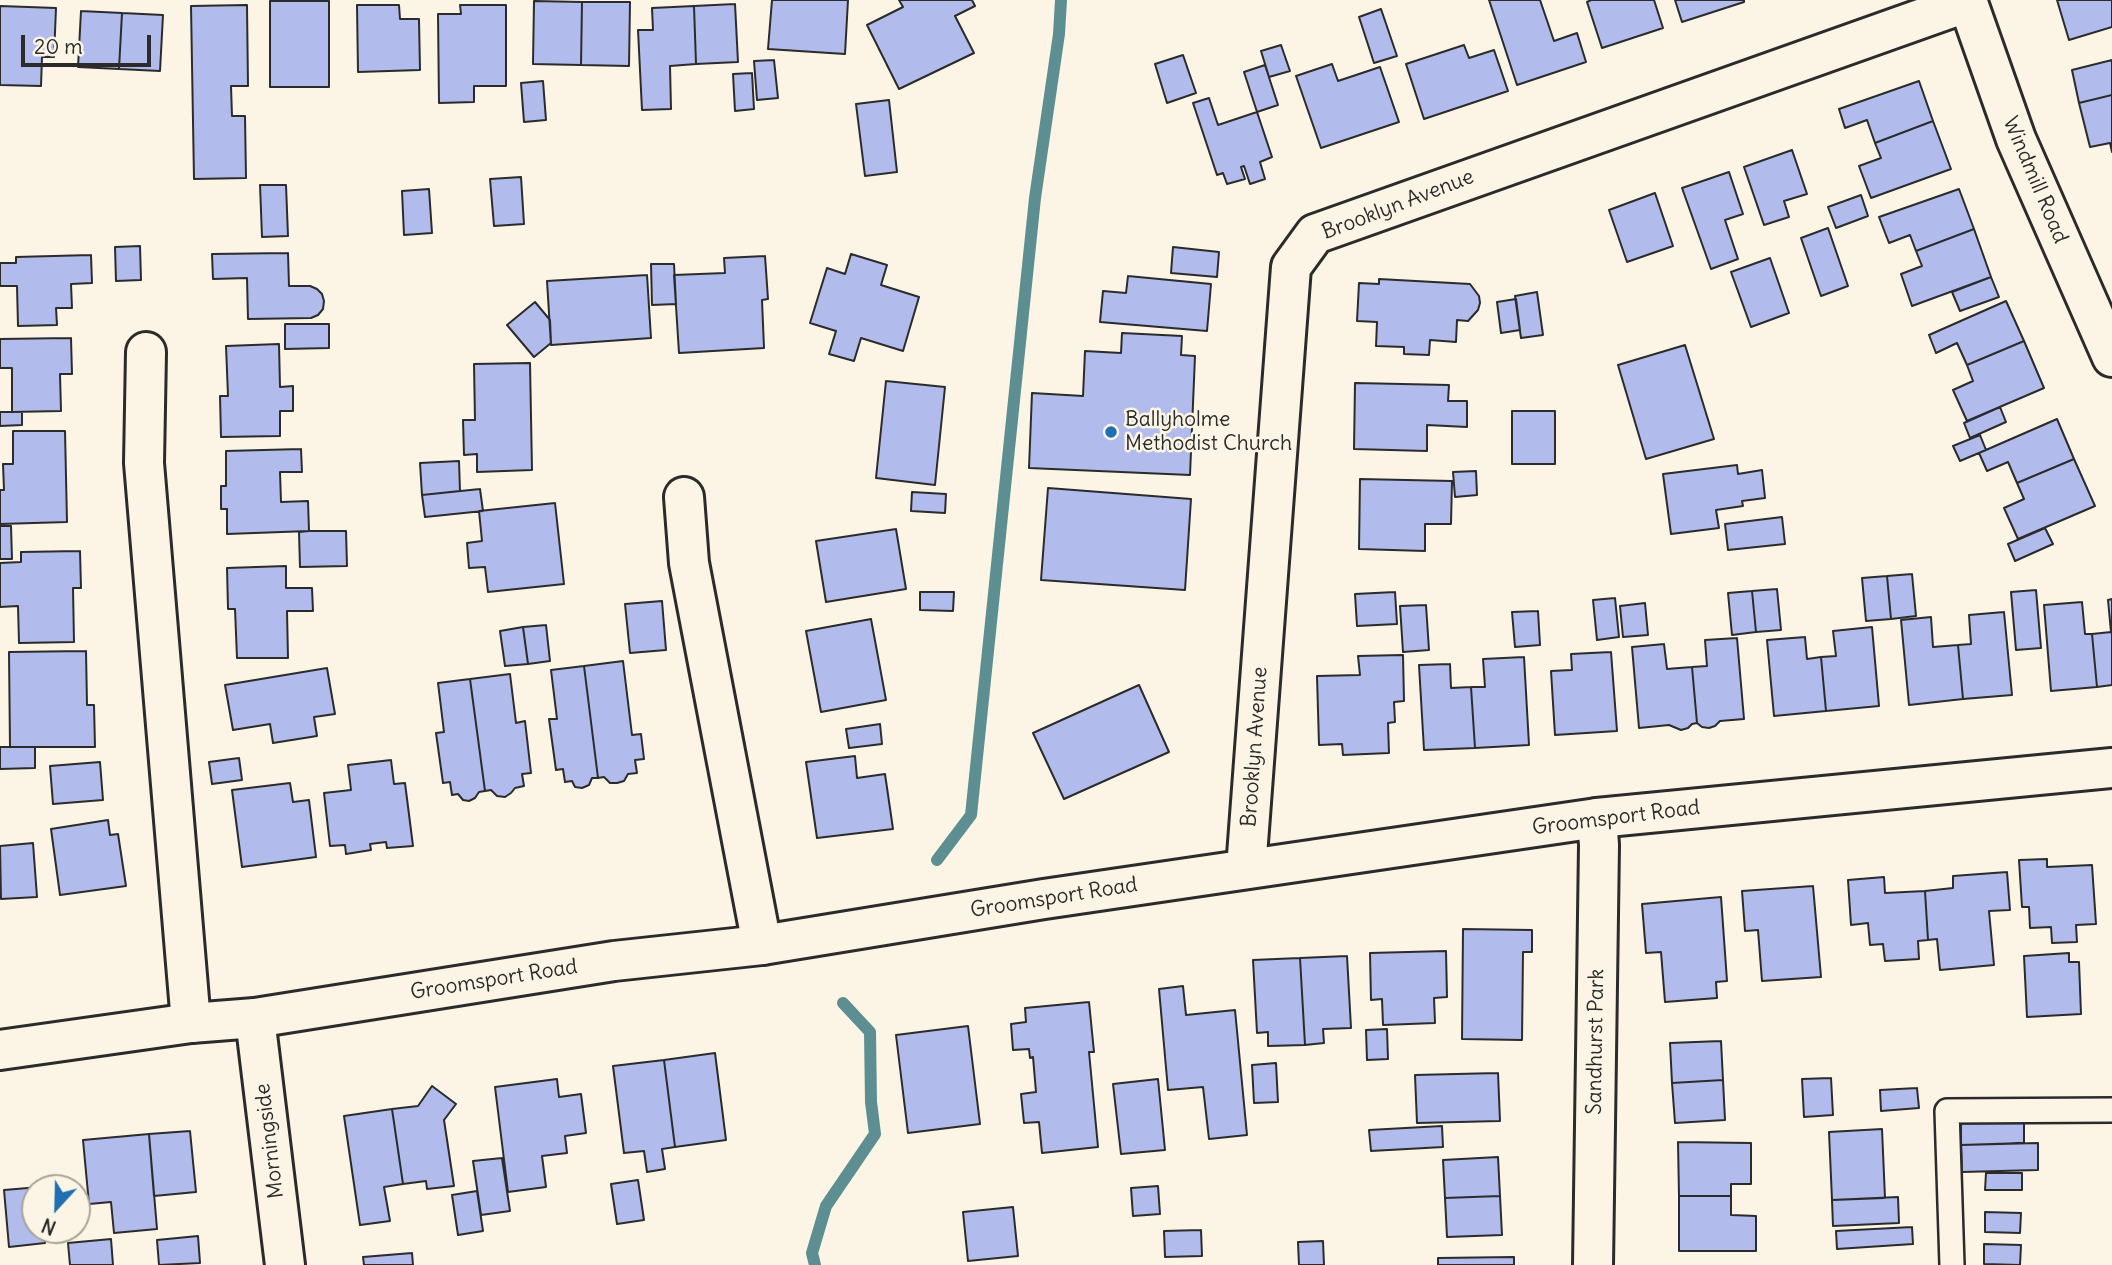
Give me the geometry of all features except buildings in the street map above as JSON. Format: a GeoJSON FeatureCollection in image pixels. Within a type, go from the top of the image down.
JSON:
{"type":"FeatureCollection","features":[{"type":"Feature","properties":{"kind":"street","name":"Windmill Road"},"geometry":{"type":"LineString","coordinates":[[1968,1],[2016,139],[2112,356]]}},
{"type":"Feature","properties":{"kind":"street","name":"Brooklyn Avenue"},"geometry":{"type":"LineString","coordinates":[[1246,869],[1291,267],[1315,233],[1968,1]]}},
{"type":"Feature","properties":{"kind":"street"},"geometry":{"type":"LineString","coordinates":[[146,352],[144,463],[191,1023]]}},
{"type":"Feature","properties":{"kind":"street"},"geometry":{"type":"LineString","coordinates":[[684,496],[689,563],[762,945]]}},
{"type":"Feature","properties":{"kind":"street","name":"Groomsport Road"},"geometry":{"type":"LineString","coordinates":[[0,1050],[191,1023],[255,1017],[614,961],[762,945],[1044,899],[1597,818],[2112,768]]}},
{"type":"Feature","properties":{"kind":"street","name":"Sandhurst Park"},"geometry":{"type":"LineString","coordinates":[[1593,1265],[1599,845],[1597,818]]}},
{"type":"Feature","properties":{"kind":"street","name":"Morningside"},"geometry":{"type":"LineString","coordinates":[[255,1017],[285,1265]]}},
{"type":"Feature","properties":{"kind":"lane"},"geometry":{"type":"LineString","coordinates":[[1952,1265],[1947,1111],[2112,1110]]}},
{"type":"Feature","properties":{"kind":"waterway"},"geometry":{"type":"LineString","coordinates":[[937,860],[971,815],[1035,198],[1059,34],[1061,0]]}},
{"type":"Feature","properties":{"kind":"waterway"},"geometry":{"type":"LineString","coordinates":[[815,1265],[812,1253],[826,1206],[875,1134],[871,1102],[870,1032],[843,1003]]}},
{"type":"Feature","properties":{"kind":"place","name":"Ballyholme Methodist Church"},"geometry":{"type":"Point","coordinates":[1111,432]}}]}
